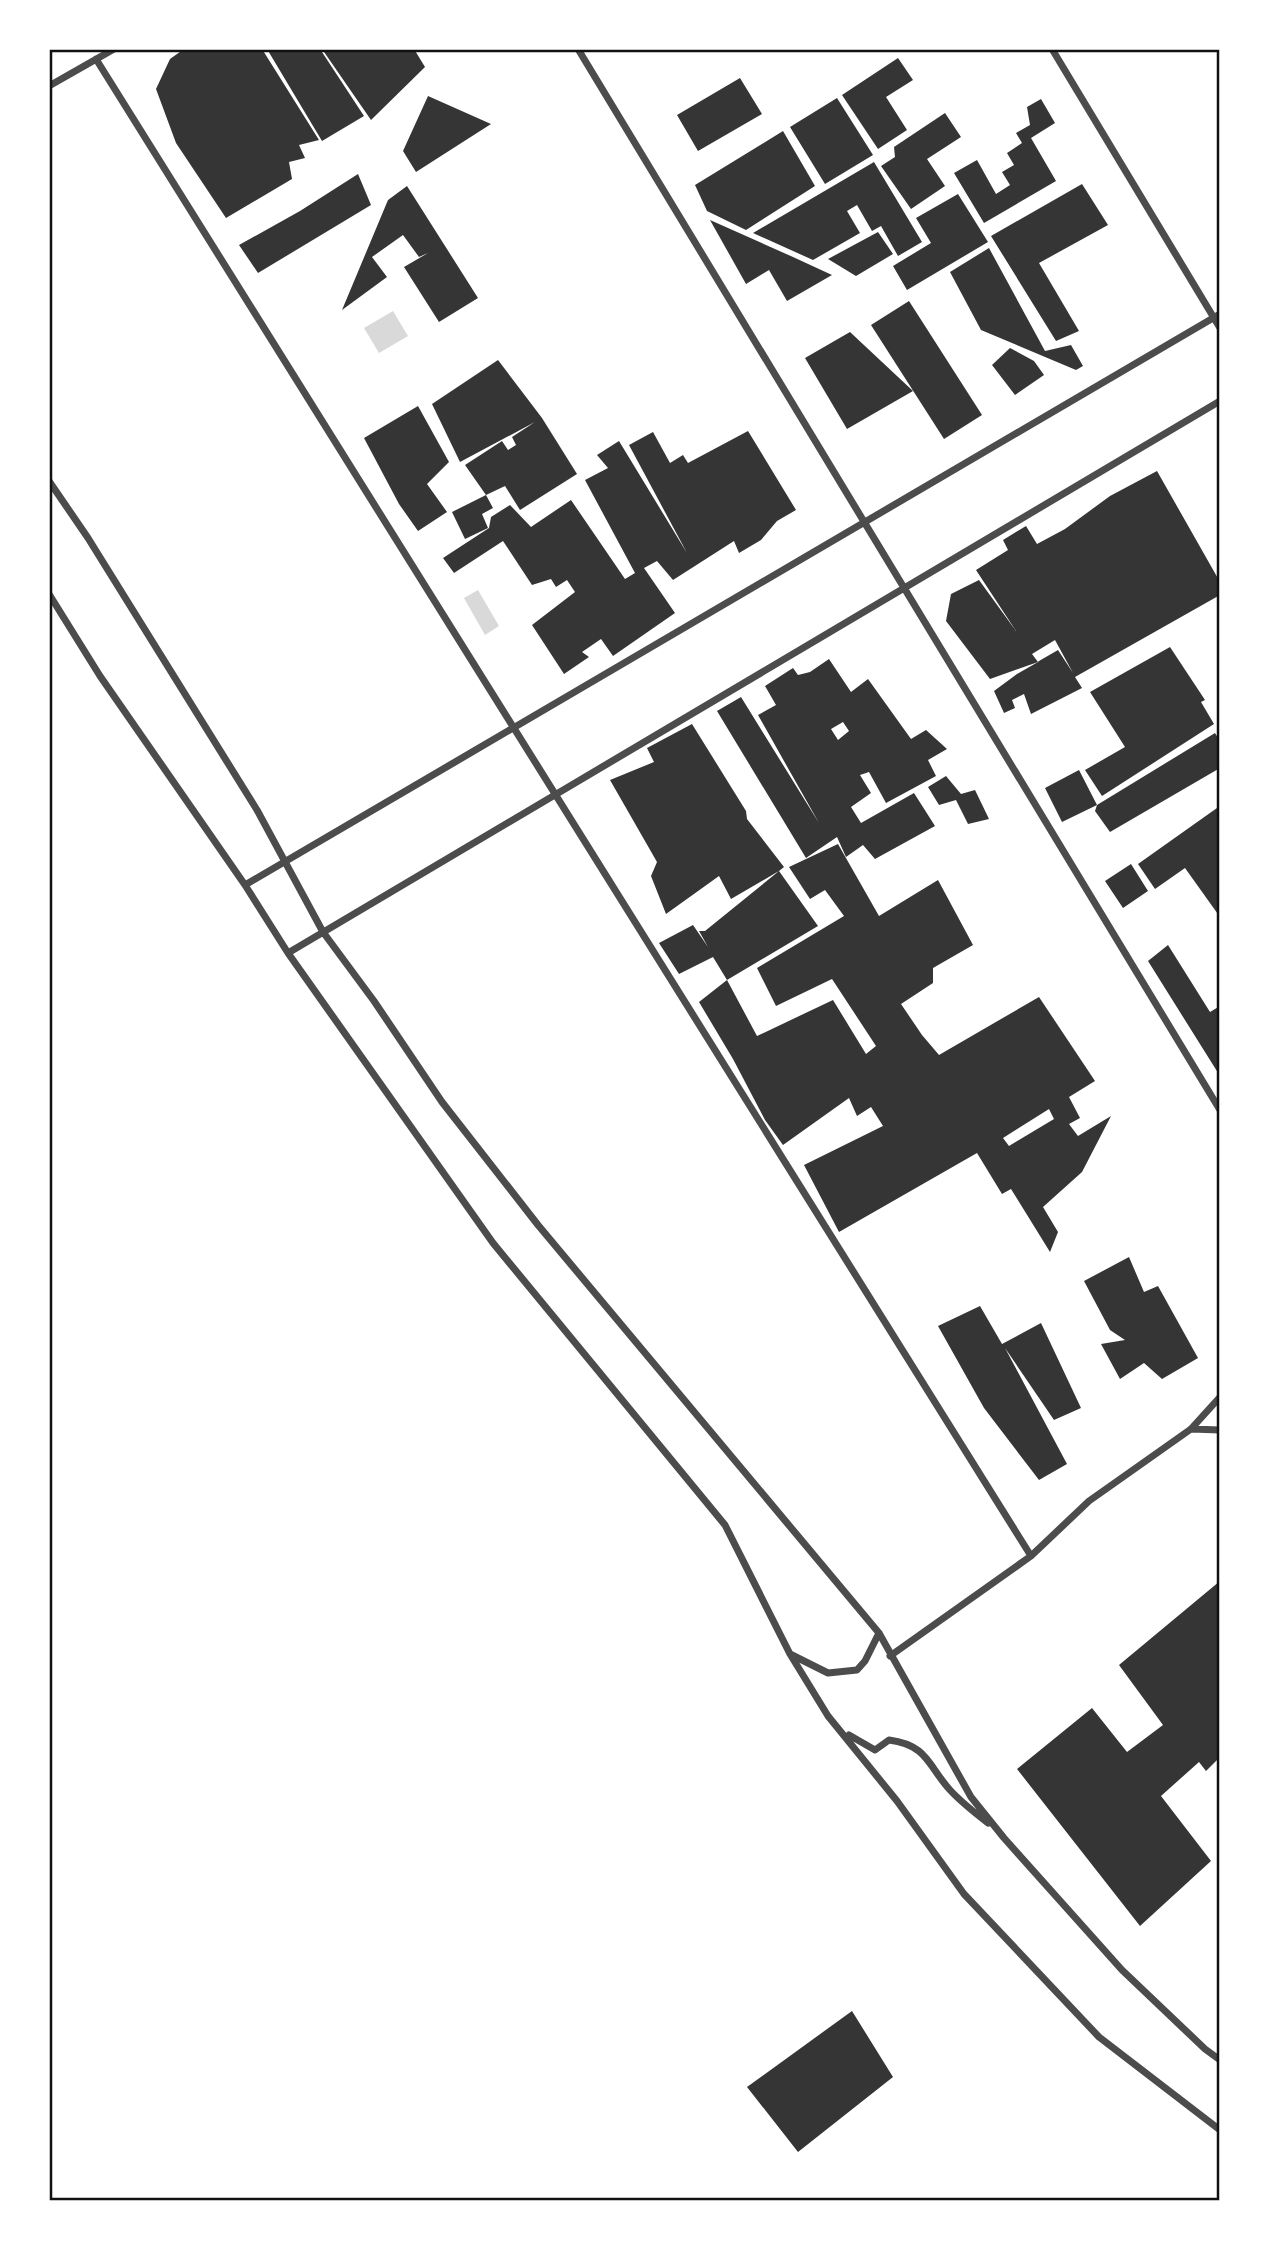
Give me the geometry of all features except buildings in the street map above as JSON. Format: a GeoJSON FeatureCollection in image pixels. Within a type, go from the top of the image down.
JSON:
{"type":"FeatureCollection","features":[{"type":"Feature","properties":{"kind":"street"},"geometry":{"type":"LineString","coordinates":[[49,86],[114,49]]}},
{"type":"Feature","properties":{"kind":"street"},"geometry":{"type":"LineString","coordinates":[[578,49],[1220,1110]]}},
{"type":"Feature","properties":{"kind":"street"},"geometry":{"type":"LineString","coordinates":[[1052,49],[1217,316],[1220,328]]}},
{"type":"Feature","properties":{"kind":"street"},"geometry":{"type":"LineString","coordinates":[[96,59],[1031,1556]]}},
{"type":"Feature","properties":{"kind":"street"},"geometry":{"type":"LineString","coordinates":[[245,885],[1217,316]]}},
{"type":"Feature","properties":{"kind":"street"},"geometry":{"type":"LineString","coordinates":[[288,953],[1220,401]]}},
{"type":"Feature","properties":{"kind":"street"},"geometry":{"type":"LineString","coordinates":[[49,481],[88,538],[257,810],[323,932],[374,1001],[442,1102],[538,1225],[879,1633],[971,1797],[1004,1838],[1122,1970],[1220,2060]]}},
{"type":"Feature","properties":{"kind":"street"},"geometry":{"type":"LineString","coordinates":[[49,594],[100,676],[245,885],[288,953],[493,1243],[724,1525],[790,1654],[828,1716],[897,1801],[964,1894],[1099,2037],[1220,2130]]}},
{"type":"Feature","properties":{"kind":"street"},"geometry":{"type":"LineString","coordinates":[[890,1656],[1031,1556],[1089,1501],[1191,1429],[1220,1397]]}},
{"type":"Feature","properties":{"kind":"street"},"geometry":{"type":"LineString","coordinates":[[1191,1429],[1220,1430]]}},
{"type":"Feature","properties":{"kind":"street"},"geometry":{"type":"LineString","coordinates":[[790,1654],[828,1673],[857,1670],[865,1661],[879,1633]]}},
{"type":"Feature","properties":{"kind":"street"},"geometry":{"type":"LineString","coordinates":[[828,1716],[853,1739],[875,1750],[889,1740],[906,1742],[919,1751],[950,1790],[1004,1838]]}},
{"type":"Feature","properties":{"kind":"shaded area"},"geometry":{"type":"Polygon","coordinates":[[[393,311],[408,336],[379,353],[364,328],[393,311]]]}},
{"type":"Feature","properties":{"kind":"shaded area"},"geometry":{"type":"Polygon","coordinates":[[[478,590],[499,626],[485,635],[464,598],[478,590]]]}}]}
